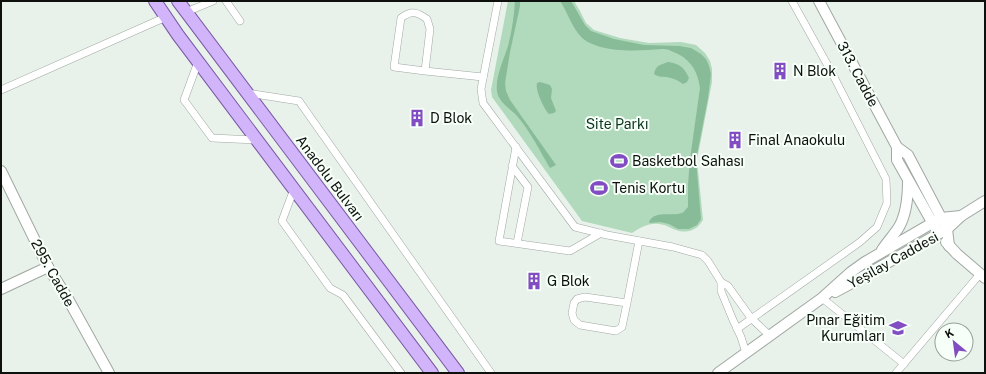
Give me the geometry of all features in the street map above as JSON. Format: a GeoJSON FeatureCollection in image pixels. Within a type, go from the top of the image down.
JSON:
{"type":"FeatureCollection","features":[{"type":"Feature","properties":{"kind":"main road"},"geometry":{"type":"LineString","coordinates":[[155,1],[198,62],[432,373]]}},
{"type":"Feature","properties":{"kind":"main road","name":"Anadolu Bulvarı"},"geometry":{"type":"LineString","coordinates":[[178,1],[458,373]]}},
{"type":"Feature","properties":{"kind":"main road","name":"313. Cadde"},"geometry":{"type":"LineString","coordinates":[[819,1],[898,147],[908,155],[940,226]]}},
{"type":"Feature","properties":{"kind":"main road","name":"313. Cadde"},"geometry":{"type":"LineString","coordinates":[[898,147],[897,160],[940,226]]}},
{"type":"Feature","properties":{"kind":"main road","name":"295. Cadde"},"geometry":{"type":"LineString","coordinates":[[1,172],[48,267],[68,299],[109,373]]}},
{"type":"Feature","properties":{"kind":"main road"},"geometry":{"type":"LineString","coordinates":[[879,254],[899,227],[905,212],[908,195],[908,179]]}},
{"type":"Feature","properties":{"kind":"main road","name":"Yeşilay Caddesi"},"geometry":{"type":"LineString","coordinates":[[718,373],[822,298],[851,272],[879,254],[961,216],[985,202]]}},
{"type":"Feature","properties":{"kind":"main road"},"geometry":{"type":"LineString","coordinates":[[940,226],[949,246],[982,276]]}},
{"type":"Feature","properties":{"kind":"main road","name":"Yeşilay Caddesi"},"geometry":{"type":"LineString","coordinates":[[822,298],[850,284],[940,226]]}},
{"type":"Feature","properties":{"kind":"main road"},"geometry":{"type":"LineString","coordinates":[[1,289],[48,267]]}},
{"type":"Feature","properties":{"kind":"street"},"geometry":{"type":"LineString","coordinates":[[186,12],[213,1]]}},
{"type":"Feature","properties":{"kind":"street"},"geometry":{"type":"LineString","coordinates":[[226,1],[240,22]]}},
{"type":"Feature","properties":{"kind":"street"},"geometry":{"type":"LineString","coordinates":[[498,1],[481,89],[484,102],[575,227],[673,247],[702,255],[720,282],[721,291],[741,337],[746,353]]}},
{"type":"Feature","properties":{"kind":"street"},"geometry":{"type":"LineString","coordinates":[[737,329],[866,237],[877,227],[887,204],[886,179],[832,73],[792,1]]}},
{"type":"Feature","properties":{"kind":"street"},"geometry":{"type":"LineString","coordinates":[[425,70],[430,29],[427,19],[419,14],[408,13],[401,18],[394,67],[483,77]]}},
{"type":"Feature","properties":{"kind":"street"},"geometry":{"type":"LineString","coordinates":[[1,90],[166,17]]}},
{"type":"Feature","properties":{"kind":"street"},"geometry":{"type":"LineString","coordinates":[[198,62],[184,100],[188,107],[212,138],[257,140]]}},
{"type":"Feature","properties":{"kind":"street"},"geometry":{"type":"LineString","coordinates":[[246,93],[299,101],[491,373]]}},
{"type":"Feature","properties":{"kind":"street"},"geometry":{"type":"LineString","coordinates":[[516,147],[499,241],[570,251],[601,233]]}},
{"type":"Feature","properties":{"kind":"street"},"geometry":{"type":"LineString","coordinates":[[512,166],[528,187],[517,243]]}},
{"type":"Feature","properties":{"kind":"street"},"geometry":{"type":"LineString","coordinates":[[294,189],[282,221],[330,288],[343,295],[400,373]]}},
{"type":"Feature","properties":{"kind":"street"},"geometry":{"type":"LineString","coordinates":[[626,303],[585,297],[577,299],[574,303],[572,313],[574,320],[580,325],[616,331],[622,327],[638,241]]}},
{"type":"Feature","properties":{"kind":"street"},"geometry":{"type":"LineString","coordinates":[[896,373],[982,276]]}},
{"type":"Feature","properties":{"kind":"street"},"geometry":{"type":"LineString","coordinates":[[720,282],[728,286],[751,318],[769,335]]}},
{"type":"Feature","properties":{"kind":"street"},"geometry":{"type":"LineString","coordinates":[[822,298],[904,364]]}},
{"type":"Feature","properties":{"kind":"green space","name":"Site Parkı"},"geometry":{"type":"Polygon","coordinates":[[[508,1],[574,1],[586,23],[594,30],[620,38],[649,43],[681,42],[696,45],[705,53],[710,61],[712,69],[712,82],[697,160],[703,220],[695,229],[684,232],[663,225],[651,224],[632,233],[582,221],[492,97],[491,90],[508,1]]]}},
{"type":"Feature","properties":{"kind":"shaded area"},"geometry":{"type":"Polygon","coordinates":[[[515,1],[520,1],[520,6],[510,52],[505,83],[506,91],[510,100],[556,165],[550,168],[528,131],[518,117],[501,100],[497,91],[497,80],[511,35],[515,1]]]}},
{"type":"Feature","properties":{"kind":"shaded area"},"geometry":{"type":"Polygon","coordinates":[[[560,1],[571,1],[585,25],[591,31],[614,39],[644,45],[679,46],[691,48],[706,59],[711,74],[696,160],[701,219],[697,225],[689,229],[678,229],[669,224],[649,222],[656,216],[680,214],[688,207],[690,159],[700,88],[698,77],[694,68],[683,57],[667,49],[618,50],[597,46],[584,40],[572,24],[560,1]]]}},
{"type":"Feature","properties":{"kind":"shaded area"},"geometry":{"type":"Polygon","coordinates":[[[668,62],[679,65],[685,71],[689,78],[687,82],[683,84],[669,77],[654,74],[657,67],[668,62]]]}},
{"type":"Feature","properties":{"kind":"shaded area"},"geometry":{"type":"Polygon","coordinates":[[[540,82],[550,85],[552,89],[551,98],[556,111],[554,113],[549,114],[540,99],[537,90],[537,83],[540,82]]]}},
{"type":"Feature","properties":{"kind":"place","name":"N Blok"},"geometry":{"type":"Point","coordinates":[780,71]}},
{"type":"Feature","properties":{"kind":"place","name":"D Blok"},"geometry":{"type":"Point","coordinates":[417,118]}},
{"type":"Feature","properties":{"kind":"place","name":"Final Anaokulu"},"geometry":{"type":"Point","coordinates":[735,140]}},
{"type":"Feature","properties":{"kind":"place","name":"Basketbol Sahası"},"geometry":{"type":"Point","coordinates":[619,161]}},
{"type":"Feature","properties":{"kind":"place","name":"Tenis Kortu"},"geometry":{"type":"Point","coordinates":[599,188]}},
{"type":"Feature","properties":{"kind":"place","name":"G Blok"},"geometry":{"type":"Point","coordinates":[534,281]}},
{"type":"Feature","properties":{"kind":"place","name":"Pınar Eğitim Kurumları"},"geometry":{"type":"Point","coordinates":[898,328]}}]}
